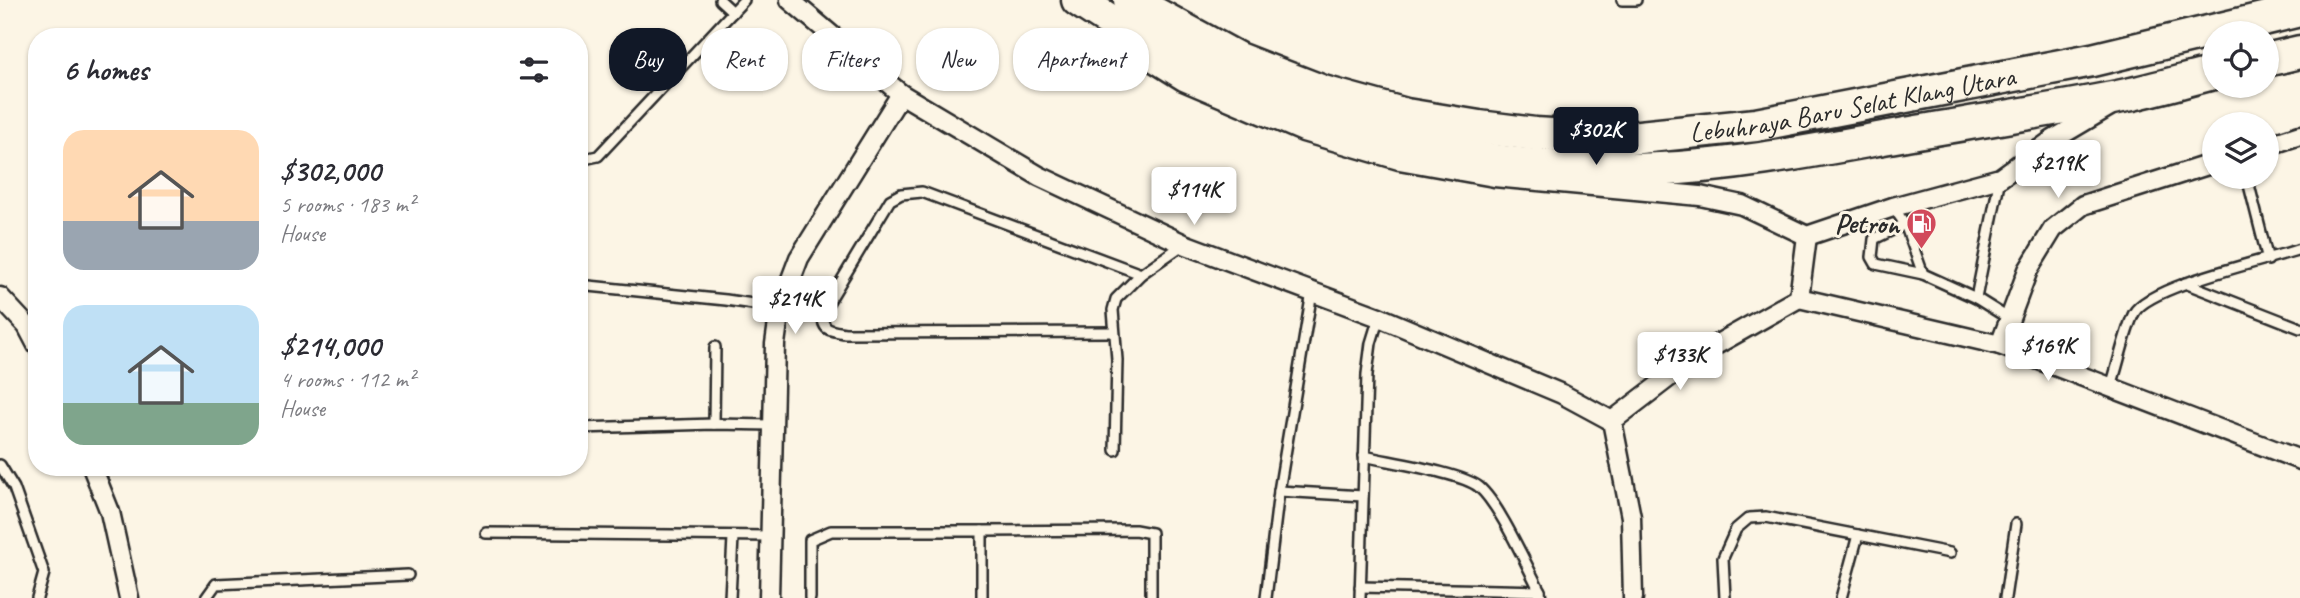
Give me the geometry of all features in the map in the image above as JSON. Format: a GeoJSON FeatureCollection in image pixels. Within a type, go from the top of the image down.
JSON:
{"type":"FeatureCollection","features":[{"type":"Feature","properties":{"kind":"highway","name":"Lebuhraya Baru Selat Klang Utara"},"geometry":{"type":"LineString","coordinates":[[1078,0],[1138,38],[1236,88],[1313,117],[1457,156],[1561,168],[1659,169],[1755,161],[2127,95],[2202,76]]}},
{"type":"Feature","properties":{"kind":"highway","name":"Lebuhraya Baru Selat Klang Utara"},"geometry":{"type":"LineString","coordinates":[[1130,0],[1238,59],[1323,92],[1406,114],[1467,125],[1535,134],[1620,139],[1681,135],[1769,123],[2092,60],[2300,10]]}},
{"type":"Feature","properties":{"kind":"highway"},"geometry":{"type":"LineString","coordinates":[[2279,57],[2300,52]]}},
{"type":"Feature","properties":{"kind":"street"},"geometry":{"type":"LineString","coordinates":[[790,0],[901,94],[1039,176],[1184,244],[1379,317],[1562,394],[1612,421]]}},
{"type":"Feature","properties":{"kind":"street"},"geometry":{"type":"LineString","coordinates":[[1064,0],[1111,36],[1183,81],[1303,132],[1399,160],[1494,177],[1710,198],[1742,205],[1807,236],[1893,207],[2000,178],[2051,141],[2127,95]]}},
{"type":"Feature","properties":{"kind":"street"},"geometry":{"type":"LineString","coordinates":[[769,598],[775,344],[780,308],[799,258],[901,94]]}},
{"type":"Feature","properties":{"kind":"street"},"geometry":{"type":"LineString","coordinates":[[2279,142],[2300,135]]}},
{"type":"Feature","properties":{"kind":"street"},"geometry":{"type":"LineString","coordinates":[[2000,345],[2028,270],[2053,229],[2083,205],[2202,167]]}},
{"type":"Feature","properties":{"kind":"street"},"geometry":{"type":"LineString","coordinates":[[1799,298],[1807,236]]}},
{"type":"Feature","properties":{"kind":"street"},"geometry":{"type":"LineString","coordinates":[[0,297],[28,328]]}},
{"type":"Feature","properties":{"kind":"street"},"geometry":{"type":"LineString","coordinates":[[1612,421],[1698,355],[1799,298],[2000,345],[2300,460]]}},
{"type":"Feature","properties":{"kind":"street"},"geometry":{"type":"LineString","coordinates":[[1612,421],[1631,517],[1633,598]]}},
{"type":"Feature","properties":{"kind":"street"},"geometry":{"type":"LineString","coordinates":[[96,476],[110,512],[129,598]]}},
{"type":"Feature","properties":{"kind":"lane"},"geometry":{"type":"LineString","coordinates":[[720,0],[733,12]]}},
{"type":"Feature","properties":{"kind":"lane"},"geometry":{"type":"LineString","coordinates":[[588,158],[598,156],[744,0]]}},
{"type":"Feature","properties":{"kind":"lane"},"geometry":{"type":"LineString","coordinates":[[1622,0],[1636,0]]}},
{"type":"Feature","properties":{"kind":"lane"},"geometry":{"type":"LineString","coordinates":[[1976,298],[2000,178]]}},
{"type":"Feature","properties":{"kind":"lane"},"geometry":{"type":"LineString","coordinates":[[2250,189],[2268,260]]}},
{"type":"Feature","properties":{"kind":"lane"},"geometry":{"type":"LineString","coordinates":[[1114,332],[845,333],[828,330],[822,324],[822,313],[890,200],[901,194],[922,192],[1141,274]]}},
{"type":"Feature","properties":{"kind":"lane"},"geometry":{"type":"LineString","coordinates":[[1893,207],[1905,224],[1923,274]]}},
{"type":"Feature","properties":{"kind":"lane"},"geometry":{"type":"LineString","coordinates":[[1905,224],[1874,239],[1872,257],[1876,264],[1923,274],[1976,298],[2008,318]]}},
{"type":"Feature","properties":{"kind":"lane"},"geometry":{"type":"LineString","coordinates":[[1115,450],[1118,360],[1113,310],[1116,299],[1141,274],[1184,244]]}},
{"type":"Feature","properties":{"kind":"lane"},"geometry":{"type":"LineString","coordinates":[[2111,386],[2135,312],[2147,300],[2185,283],[2300,249]]}},
{"type":"Feature","properties":{"kind":"lane"},"geometry":{"type":"LineString","coordinates":[[2185,283],[2300,328]]}},
{"type":"Feature","properties":{"kind":"lane"},"geometry":{"type":"LineString","coordinates":[[588,286],[780,308]]}},
{"type":"Feature","properties":{"kind":"lane"},"geometry":{"type":"LineString","coordinates":[[1266,598],[1279,491],[1312,291]]}},
{"type":"Feature","properties":{"kind":"lane"},"geometry":{"type":"LineString","coordinates":[[1360,598],[1367,374],[1371,343],[1379,317]]}},
{"type":"Feature","properties":{"kind":"lane"},"geometry":{"type":"LineString","coordinates":[[714,424],[715,347]]}},
{"type":"Feature","properties":{"kind":"lane"},"geometry":{"type":"LineString","coordinates":[[588,428],[773,425]]}},
{"type":"Feature","properties":{"kind":"lane"},"geometry":{"type":"LineString","coordinates":[[1360,587],[1540,594],[1493,504],[1479,486],[1462,478],[1364,456]]}},
{"type":"Feature","properties":{"kind":"lane"},"geometry":{"type":"LineString","coordinates":[[0,465],[14,488],[44,573],[37,598]]}},
{"type":"Feature","properties":{"kind":"lane"},"geometry":{"type":"LineString","coordinates":[[1279,491],[1363,496]]}},
{"type":"Feature","properties":{"kind":"lane"},"geometry":{"type":"LineString","coordinates":[[1725,598],[1723,558],[1736,529],[1749,518],[1766,517],[1950,553]]}},
{"type":"Feature","properties":{"kind":"lane"},"geometry":{"type":"LineString","coordinates":[[2005,598],[2016,524]]}},
{"type":"Feature","properties":{"kind":"lane"},"geometry":{"type":"LineString","coordinates":[[810,598],[810,540],[831,531],[1135,530],[1151,533],[1151,598]]}},
{"type":"Feature","properties":{"kind":"lane"},"geometry":{"type":"LineString","coordinates":[[982,531],[982,598]]}},
{"type":"Feature","properties":{"kind":"lane"},"geometry":{"type":"LineString","coordinates":[[486,533],[771,536]]}},
{"type":"Feature","properties":{"kind":"lane"},"geometry":{"type":"LineString","coordinates":[[1841,598],[1858,535]]}},
{"type":"Feature","properties":{"kind":"lane"},"geometry":{"type":"LineString","coordinates":[[730,598],[733,537]]}},
{"type":"Feature","properties":{"kind":"lane"},"geometry":{"type":"LineString","coordinates":[[206,598],[216,584],[408,575]]}},
{"type":"Feature","properties":{"kind":"place","name":"Petron"},"geometry":{"type":"Point","coordinates":[1922,250]}}]}
